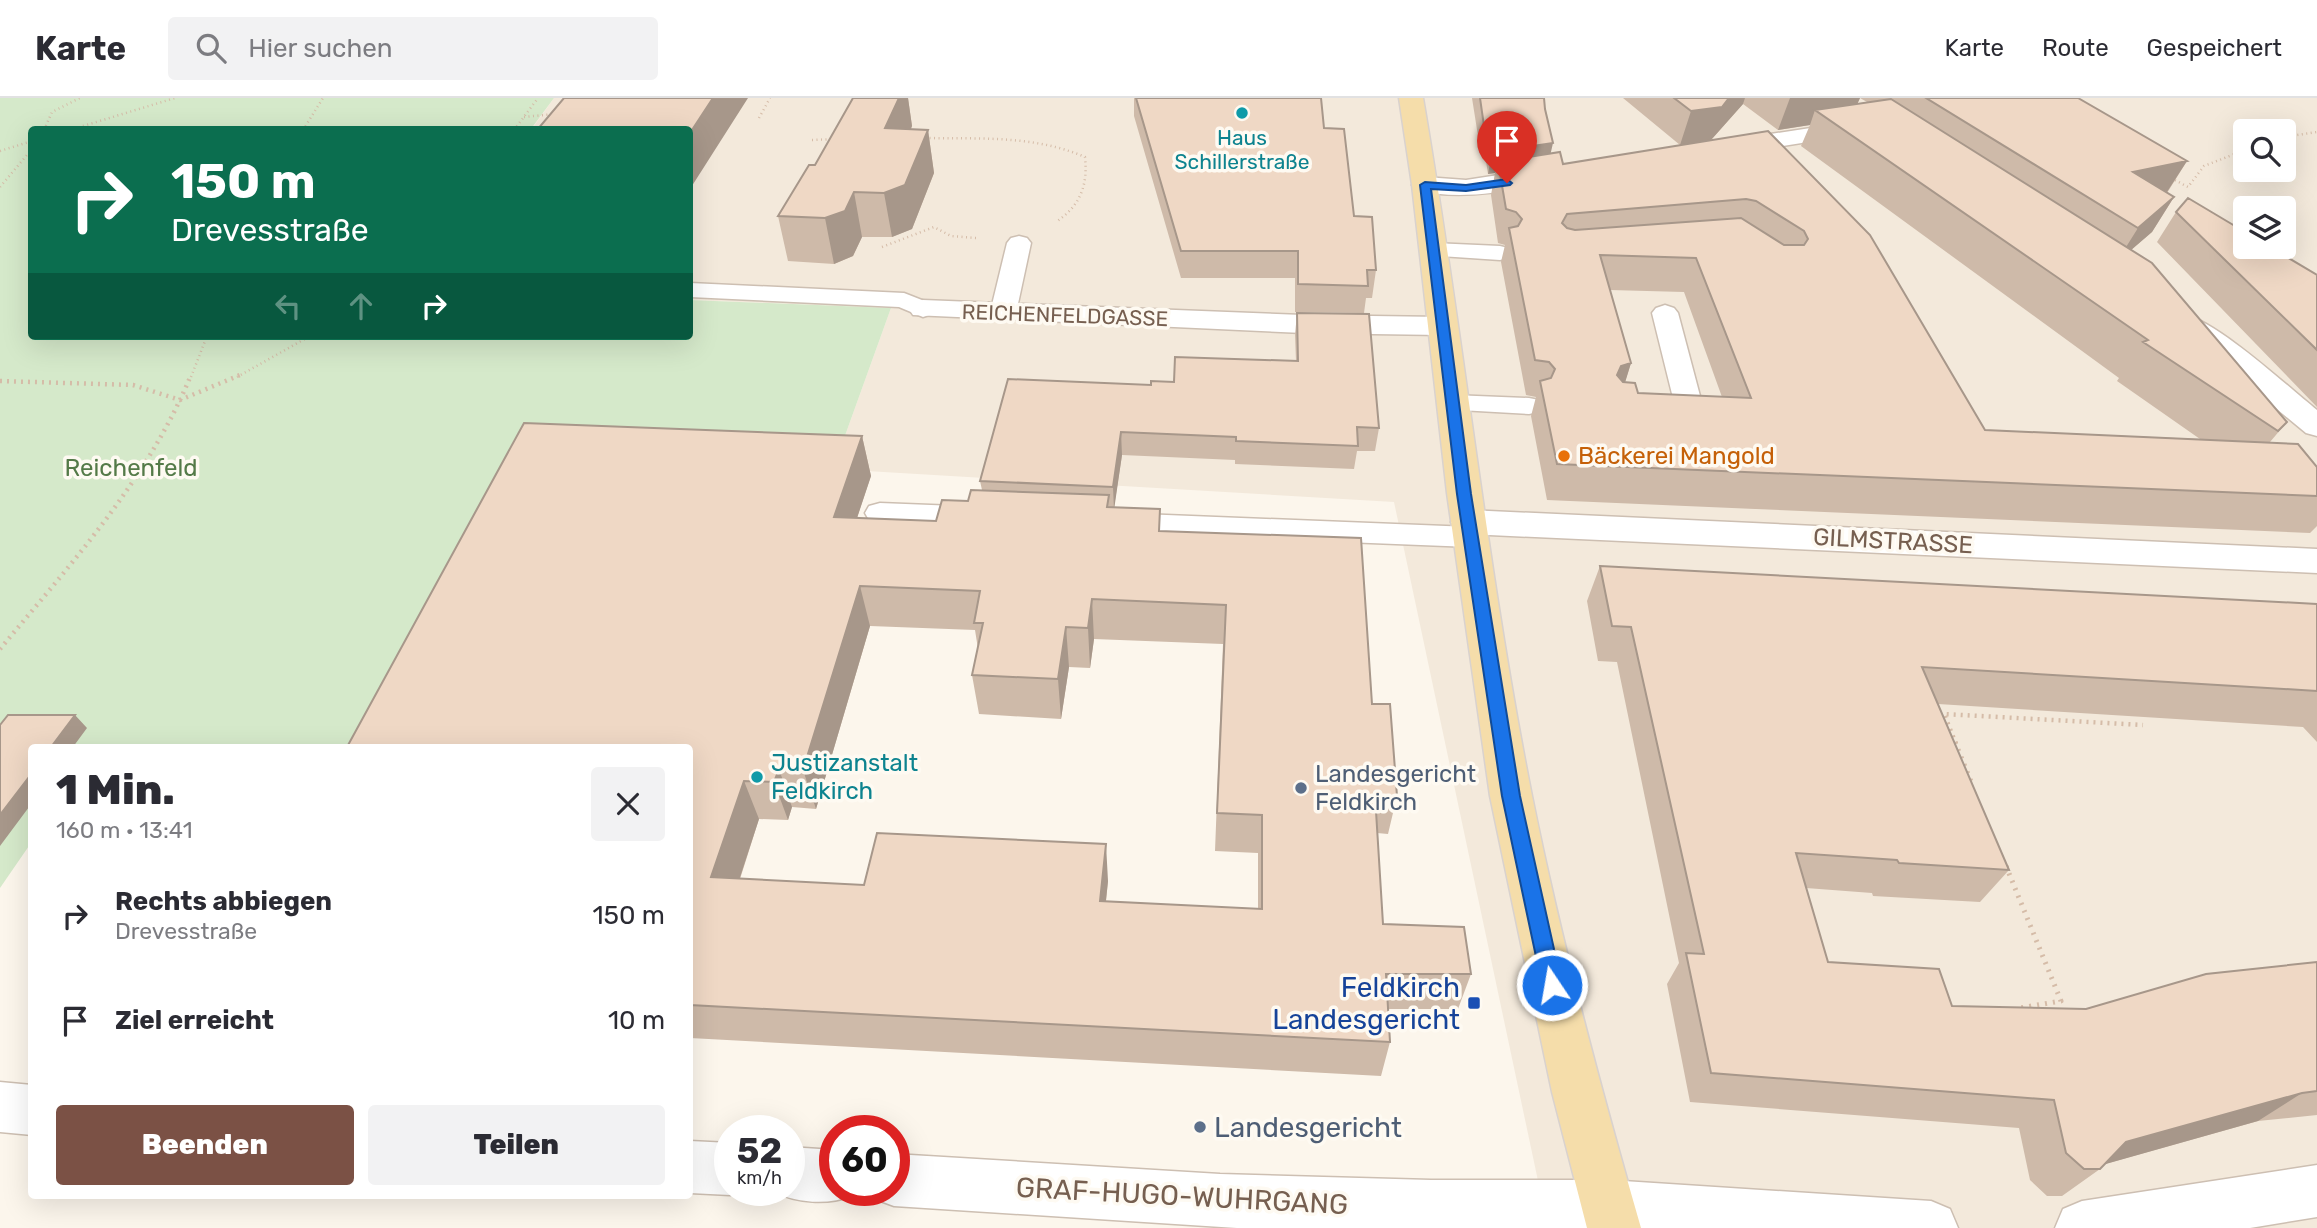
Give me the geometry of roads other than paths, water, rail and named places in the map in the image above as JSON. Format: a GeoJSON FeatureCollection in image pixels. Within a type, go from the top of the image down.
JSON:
{"type":"FeatureCollection","features":[{"type":"Feature","properties":{"kind":"main road"},"geometry":{"type":"LineString","coordinates":[[1411,98],[1470,530],[1511,796],[1577,1092],[1611,1218]]}},
{"type":"Feature","properties":{"kind":"street"},"geometry":{"type":"LineString","coordinates":[[1695,152],[1882,124],[1850,105]]}},
{"type":"Feature","properties":{"kind":"street"},"geometry":{"type":"LineString","coordinates":[[1425,185],[1466,188],[1561,174]]}},
{"type":"Feature","properties":{"kind":"street","name":"REICHENFELDGASSE"},"geometry":{"type":"LineString","coordinates":[[923,309],[1303,324],[1442,326]]}},
{"type":"Feature","properties":{"kind":"street"},"geometry":{"type":"LineString","coordinates":[[2170,313],[2216,344],[2317,426]]}},
{"type":"Feature","properties":{"kind":"street","name":"GILMSTRASSE"},"geometry":{"type":"LineString","coordinates":[[1470,530],[2317,561]]}},
{"type":"Feature","properties":{"kind":"street"},"geometry":{"type":"LineString","coordinates":[[0,1107],[28,1110]]}},
{"type":"Feature","properties":{"kind":"street"},"geometry":{"type":"LineString","coordinates":[[693,1167],[714,1168]]}},
{"type":"Feature","properties":{"kind":"street","name":"GRAF-HUGO-WUHRGANG"},"geometry":{"type":"LineString","coordinates":[[910,1181],[1220,1201],[1431,1207],[1611,1218],[1931,1228]]}},
{"type":"Feature","properties":{"kind":"street"},"geometry":{"type":"LineString","coordinates":[[2082,1228],[2317,1191]]}},
{"type":"Feature","properties":{"kind":"lane"},"geometry":{"type":"LineString","coordinates":[[1003,313],[1019,243]]}},
{"type":"Feature","properties":{"kind":"lane"},"geometry":{"type":"LineString","coordinates":[[1433,250],[1500,253]]}},
{"type":"Feature","properties":{"kind":"lane","name":"REICHENFELDGASSE"},"geometry":{"type":"LineString","coordinates":[[693,290],[904,300],[923,309]]}},
{"type":"Feature","properties":{"kind":"lane"},"geometry":{"type":"LineString","coordinates":[[1635,410],[1690,411],[1665,313]]}},
{"type":"Feature","properties":{"kind":"lane"},"geometry":{"type":"LineString","coordinates":[[1452,402],[1529,407]]}},
{"type":"Feature","properties":{"kind":"lane"},"geometry":{"type":"LineString","coordinates":[[880,513],[1004,518]]}},
{"type":"Feature","properties":{"kind":"lane"},"geometry":{"type":"LineString","coordinates":[[1088,522],[1470,530]]}},
{"type":"Feature","properties":{"kind":"place","name":"Haus Schillerstraße"},"geometry":{"type":"Point","coordinates":[1242,113]}},
{"type":"Feature","properties":{"kind":"place","name":"Bäckerei Mangold"},"geometry":{"type":"Point","coordinates":[1564,456]}},
{"type":"Feature","properties":{"kind":"place","name":"Justizanstalt Feldkirch"},"geometry":{"type":"Point","coordinates":[757,777]}},
{"type":"Feature","properties":{"kind":"place","name":"Landesgericht Feldkirch"},"geometry":{"type":"Point","coordinates":[1301,788]}},
{"type":"Feature","properties":{"kind":"place","name":"Feldkirch Landesgericht"},"geometry":{"type":"Point","coordinates":[1474,1003]}},
{"type":"Feature","properties":{"kind":"place","name":"Landesgericht"},"geometry":{"type":"Point","coordinates":[1200,1127]}},
{"type":"Feature","properties":{"kind":"park label","name":"Reichenfeld"},"geometry":{"type":"Point","coordinates":[131,468]}}]}
